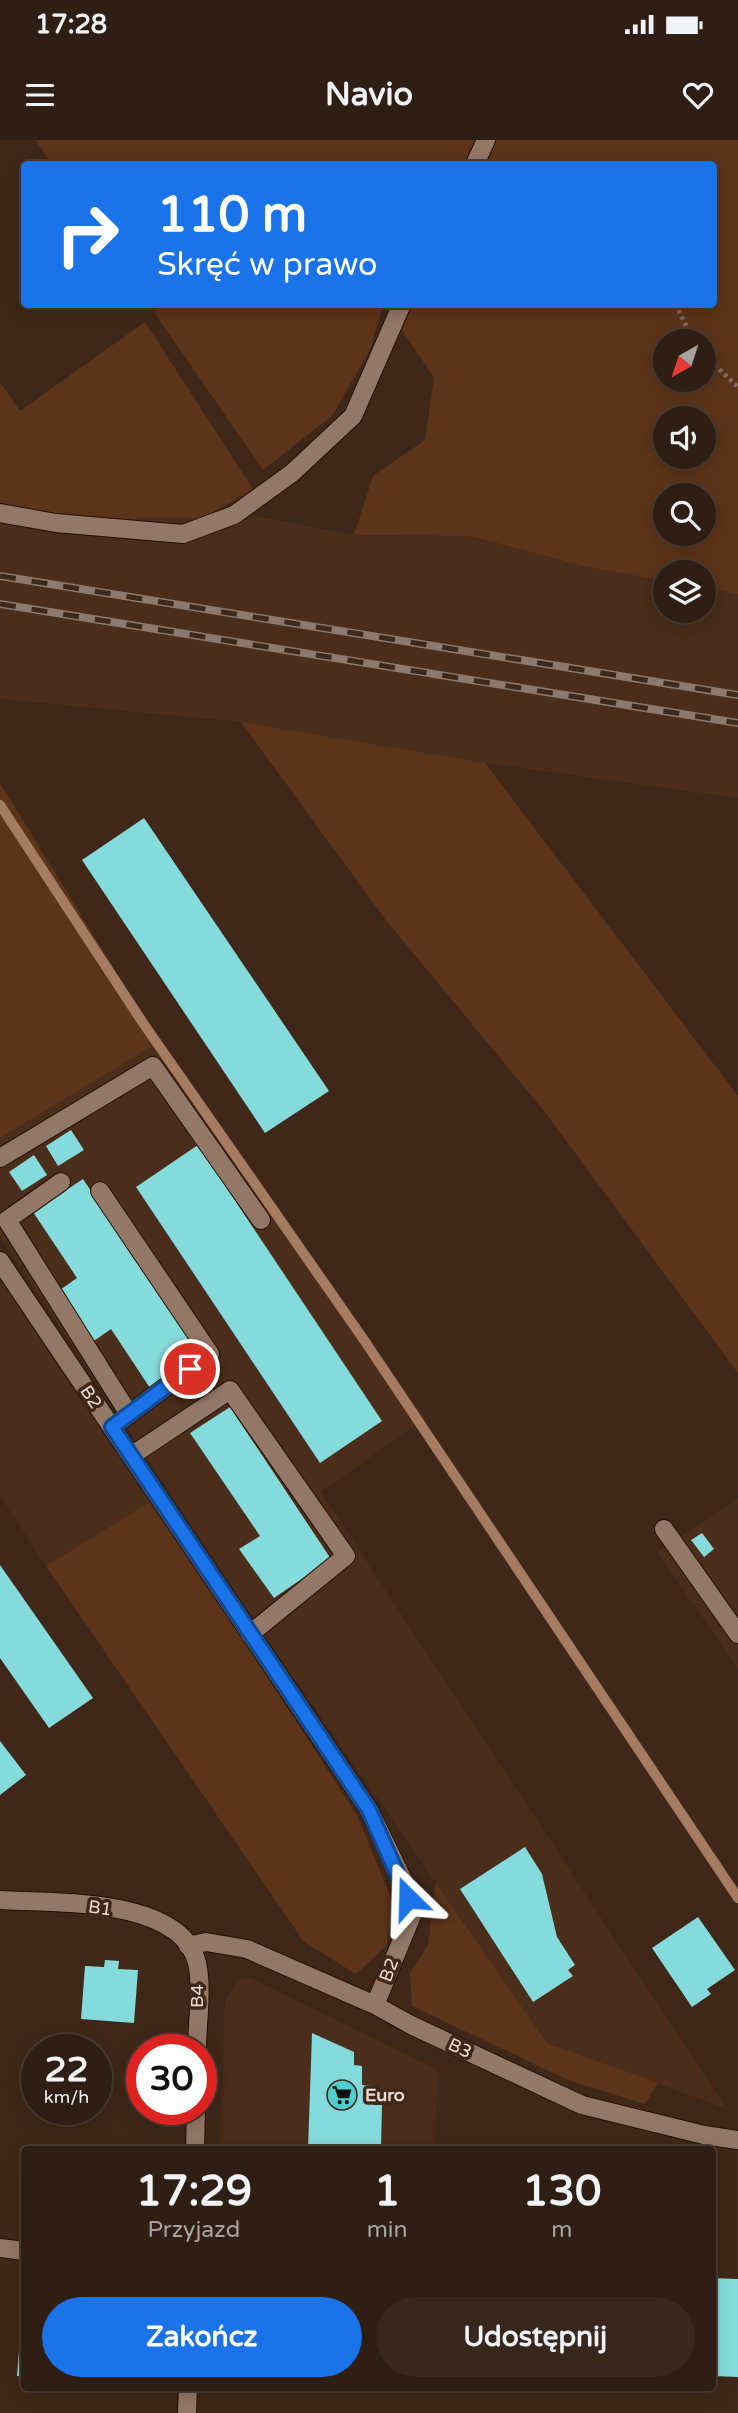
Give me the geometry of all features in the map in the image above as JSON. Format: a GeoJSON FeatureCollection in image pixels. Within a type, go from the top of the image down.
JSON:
{"type":"FeatureCollection","features":[{"type":"Feature","properties":{"kind":"street"},"geometry":{"type":"LineString","coordinates":[[476,161],[486,140]]}},
{"type":"Feature","properties":{"kind":"street"},"geometry":{"type":"LineString","coordinates":[[0,513],[56,523],[183,534],[234,514],[292,473],[353,416],[400,308]]}},
{"type":"Feature","properties":{"kind":"street"},"geometry":{"type":"LineString","coordinates":[[0,1158],[153,1066],[261,1220]]}},
{"type":"Feature","properties":{"kind":"street"},"geometry":{"type":"LineString","coordinates":[[61,1182],[7,1220],[129,1414]]}},
{"type":"Feature","properties":{"kind":"street"},"geometry":{"type":"LineString","coordinates":[[100,1191],[211,1354],[112,1427]]}},
{"type":"Feature","properties":{"kind":"street","name":"B2"},"geometry":{"type":"LineString","coordinates":[[0,1261],[369,1810],[404,1882],[413,1913],[375,2005]]}},
{"type":"Feature","properties":{"kind":"street"},"geometry":{"type":"LineString","coordinates":[[131,1456],[230,1390],[346,1556],[250,1634]]}},
{"type":"Feature","properties":{"kind":"street"},"geometry":{"type":"LineString","coordinates":[[664,1529],[738,1634]]}},
{"type":"Feature","properties":{"kind":"street","name":"B1"},"geometry":{"type":"LineString","coordinates":[[0,1900],[102,1907],[155,1918],[171,1926],[188,1945]]}},
{"type":"Feature","properties":{"kind":"street","name":"B3"},"geometry":{"type":"LineString","coordinates":[[188,1945],[206,1942],[247,1949],[375,2005],[411,2025],[582,2105],[704,2135],[738,2140]]}},
{"type":"Feature","properties":{"kind":"street","name":"B4"},"geometry":{"type":"LineString","coordinates":[[188,1945],[197,1963],[197,2034]]}},
{"type":"Feature","properties":{"kind":"street"},"geometry":{"type":"LineString","coordinates":[[195,2146],[196,2125]]}},
{"type":"Feature","properties":{"kind":"street"},"geometry":{"type":"LineString","coordinates":[[0,2248],[21,2251]]}},
{"type":"Feature","properties":{"kind":"street"},"geometry":{"type":"LineString","coordinates":[[187,2413],[188,2391]]}},
{"type":"Feature","properties":{"kind":"path"},"geometry":{"type":"LineString","coordinates":[[677,308],[688,329]]}},
{"type":"Feature","properties":{"kind":"path"},"geometry":{"type":"LineString","coordinates":[[716,366],[738,387]]}},
{"type":"Feature","properties":{"kind":"shaded area"},"geometry":{"type":"Polygon","coordinates":[[[35,140],[738,140],[738,594],[716,590],[716,560],[653,560],[653,579],[587,567],[470,536],[354,535],[373,476],[425,440],[434,377],[386,308],[717,308],[717,161],[50,161],[35,140]]]}},
{"type":"Feature","properties":{"kind":"shaded area"},"geometry":{"type":"Polygon","coordinates":[[[151,308],[382,308],[371,347],[333,415],[263,470],[151,308]]]}},
{"type":"Feature","properties":{"kind":"shaded area"},"geometry":{"type":"Polygon","coordinates":[[[145,322],[253,489],[204,518],[92,519],[0,504],[0,382],[20,411],[145,322]]]}},
{"type":"Feature","properties":{"kind":"shaded area"},"geometry":{"type":"Polygon","coordinates":[[[0,467],[354,535],[470,536],[587,567],[653,579],[653,623],[716,623],[716,590],[738,594],[738,798],[485,763],[241,722],[0,699],[0,467]]]}},
{"type":"Feature","properties":{"kind":"shaded area"},"geometry":{"type":"Polygon","coordinates":[[[241,722],[485,763],[738,1096],[738,1373],[544,1111],[385,919],[241,722]]]}},
{"type":"Feature","properties":{"kind":"shaded area"},"geometry":{"type":"Polygon","coordinates":[[[0,783],[159,1042],[0,1138],[0,783]]]}},
{"type":"Feature","properties":{"kind":"shaded area"},"geometry":{"type":"Polygon","coordinates":[[[159,1042],[425,1419],[321,1492],[727,2109],[547,2043],[265,1636],[0,1237],[0,1138],[159,1042]]]}},
{"type":"Feature","properties":{"kind":"shaded area"},"geometry":{"type":"Polygon","coordinates":[[[0,1275],[153,1500],[46,1566],[0,1496],[0,1275]]]}},
{"type":"Feature","properties":{"kind":"shaded area"},"geometry":{"type":"Polygon","coordinates":[[[738,1498],[738,1669],[657,1552],[738,1498]]]}},
{"type":"Feature","properties":{"kind":"shaded area"},"geometry":{"type":"Polygon","coordinates":[[[153,1500],[358,1817],[394,1905],[386,1946],[356,1974],[304,1942],[46,1566],[153,1500]]]}},
{"type":"Feature","properties":{"kind":"shaded area"},"geometry":{"type":"Polygon","coordinates":[[[436,1883],[547,2043],[658,2083],[645,2104],[568,2080],[412,2006],[410,1973],[428,1945],[436,1883]]]}},
{"type":"Feature","properties":{"kind":"shaded area"},"geometry":{"type":"Polygon","coordinates":[[[249,1977],[438,2070],[434,2146],[220,2146],[225,2000],[238,1980],[249,1977]]]}},
{"type":"Feature","properties":{"kind":"building"},"geometry":{"type":"Polygon","coordinates":[[[144,818],[329,1091],[265,1133],[82,860],[144,818]]]}},
{"type":"Feature","properties":{"kind":"building"},"geometry":{"type":"Polygon","coordinates":[[[71,1130],[84,1150],[58,1166],[46,1146],[71,1130]]]}},
{"type":"Feature","properties":{"kind":"building"},"geometry":{"type":"Polygon","coordinates":[[[198,1145],[382,1421],[320,1463],[136,1187],[198,1145]]]}},
{"type":"Feature","properties":{"kind":"building"},"geometry":{"type":"Polygon","coordinates":[[[34,1155],[47,1175],[22,1191],[9,1172],[34,1155]]]}},
{"type":"Feature","properties":{"kind":"building"},"geometry":{"type":"Polygon","coordinates":[[[83,1179],[199,1353],[150,1388],[111,1329],[91,1343],[57,1292],[77,1278],[33,1212],[83,1179]]]}},
{"type":"Feature","properties":{"kind":"building"},"geometry":{"type":"Polygon","coordinates":[[[230,1407],[331,1559],[274,1598],[239,1549],[260,1536],[190,1433],[230,1407]]]}},
{"type":"Feature","properties":{"kind":"building"},"geometry":{"type":"Polygon","coordinates":[[[702,1533],[714,1549],[704,1557],[691,1540],[702,1533]]]}},
{"type":"Feature","properties":{"kind":"building"},"geometry":{"type":"Polygon","coordinates":[[[0,1565],[93,1698],[49,1728],[0,1658],[0,1565]]]}},
{"type":"Feature","properties":{"kind":"building"},"geometry":{"type":"Polygon","coordinates":[[[0,1741],[26,1775],[0,1795],[0,1741]]]}},
{"type":"Feature","properties":{"kind":"building"},"geometry":{"type":"Polygon","coordinates":[[[525,1847],[542,1874],[557,1937],[575,1965],[568,1970],[573,1976],[533,2002],[460,1889],[525,1847]]]}},
{"type":"Feature","properties":{"kind":"building"},"geometry":{"type":"Polygon","coordinates":[[[698,1917],[735,1970],[707,1989],[711,1994],[692,2007],[652,1948],[698,1917]]]}},
{"type":"Feature","properties":{"kind":"building"},"geometry":{"type":"Polygon","coordinates":[[[105,1960],[119,1961],[118,1969],[138,1970],[134,2023],[81,2019],[85,1966],[104,1967],[105,1960]]]}},
{"type":"Feature","properties":{"kind":"building","name":"Euro"},"geometry":{"type":"Polygon","coordinates":[[[312,2033],[354,2052],[354,2065],[362,2066],[362,2085],[375,2086],[374,2105],[382,2105],[381,2146],[308,2146],[312,2033]]]}},
{"type":"Feature","properties":{"kind":"building"},"geometry":{"type":"Polygon","coordinates":[[[716,2278],[738,2279],[738,2377],[716,2376],[716,2278]]]}},
{"type":"Feature","properties":{"kind":"building"},"geometry":{"type":"Polygon","coordinates":[[[21,2325],[21,2377],[17,2376],[21,2325]]]}},
{"type":"Feature","properties":{"kind":"waterway"},"geometry":{"type":"LineString","coordinates":[[0,805],[143,1023],[364,1340],[738,1898]]}},
{"type":"Feature","properties":{"kind":"railway"},"geometry":{"type":"LineString","coordinates":[[0,576],[738,695]]}},
{"type":"Feature","properties":{"kind":"railway"},"geometry":{"type":"LineString","coordinates":[[0,604],[738,723]]}},
{"type":"Feature","properties":{"kind":"place","name":"Euro"},"geometry":{"type":"Point","coordinates":[342,2095]}},
{"type":"Feature","properties":{"kind":"route"},"geometry":{"type":"LineString","coordinates":[[190,1369],[112,1427],[369,1810],[404,1882],[408,1898]]}}]}
